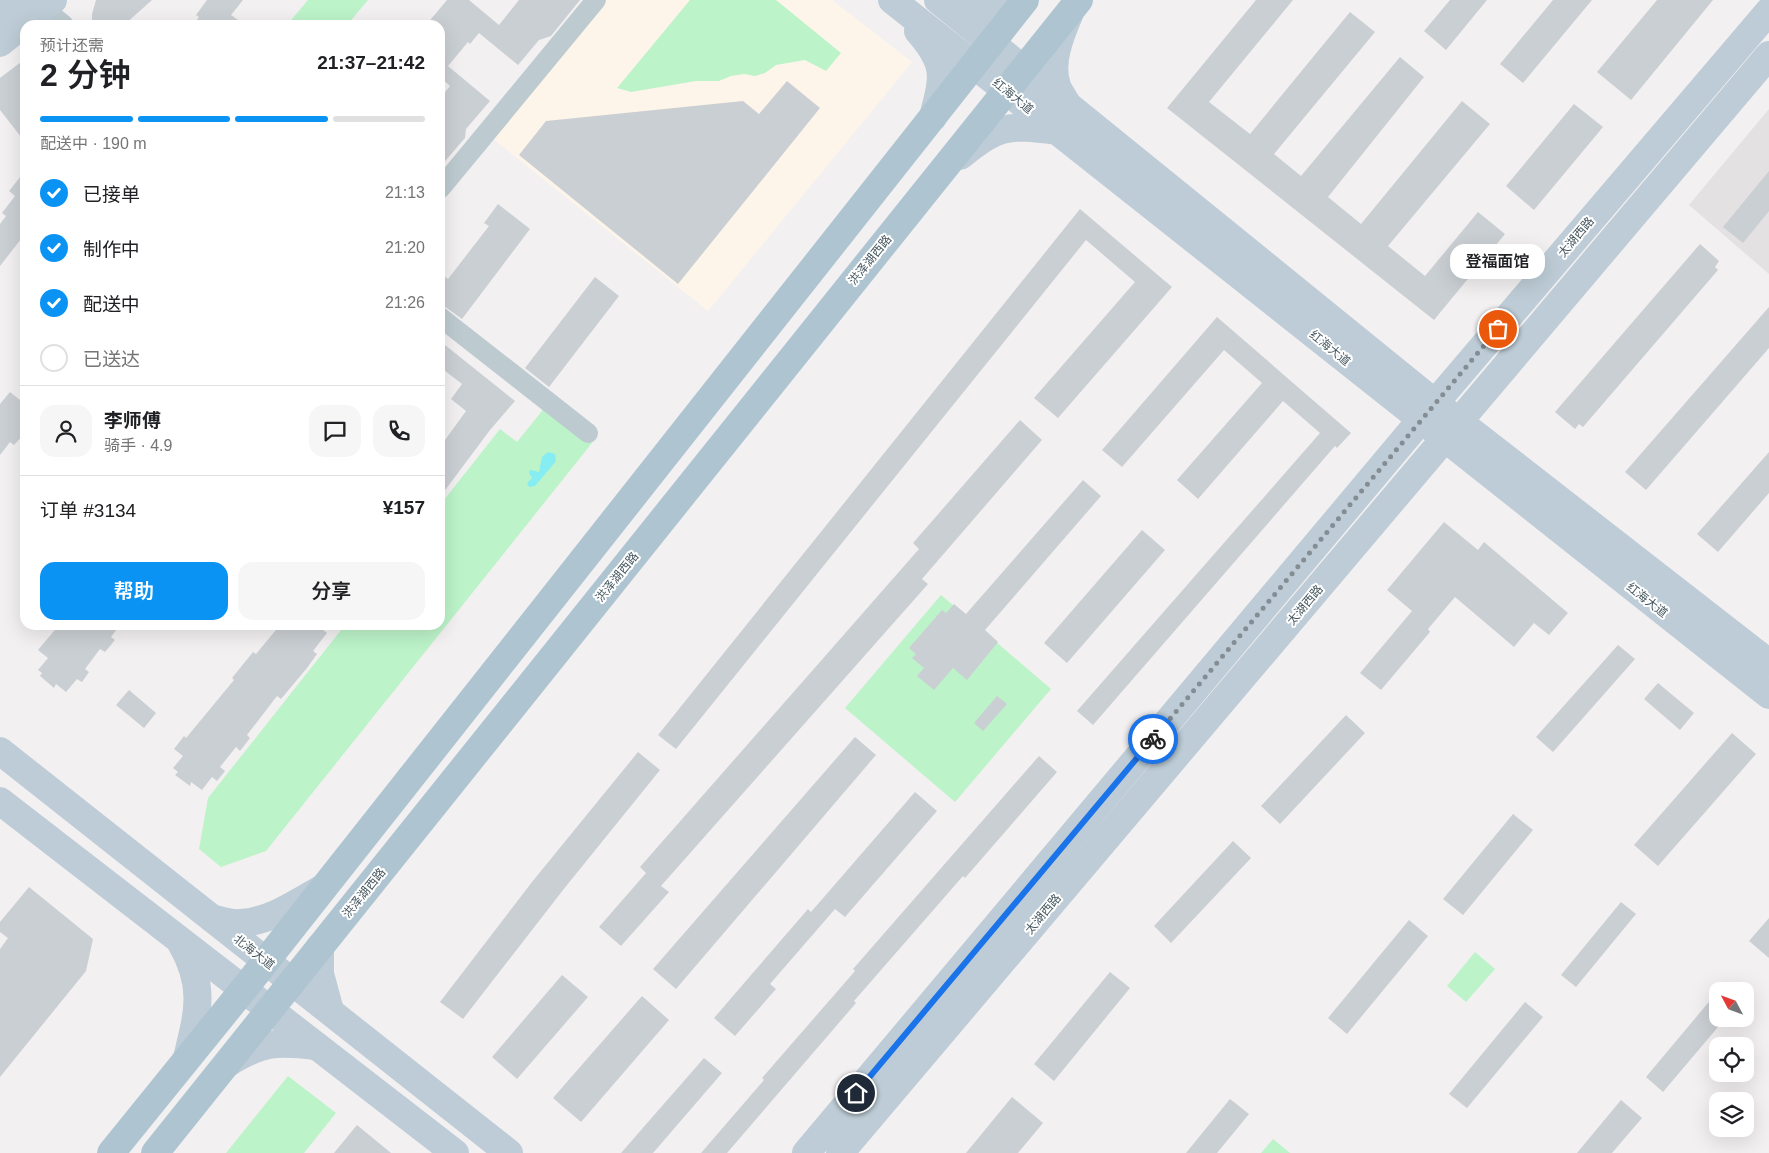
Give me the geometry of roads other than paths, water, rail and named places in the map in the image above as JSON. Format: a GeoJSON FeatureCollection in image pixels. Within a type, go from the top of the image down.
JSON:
{"type":"FeatureCollection","features":[{"type":"Feature","properties":{"kind":"main road"},"geometry":{"type":"LineString","coordinates":[[111,1153],[243,990],[1025,0]]}},
{"type":"Feature","properties":{"kind":"main road","name":"洪泽湖西路"},"geometry":{"type":"LineString","coordinates":[[155,1153],[1075,5]]}},
{"type":"Feature","properties":{"kind":"main road"},"geometry":{"type":"LineString","coordinates":[[895,164],[909,162],[918,166],[927,180],[925,191]]}},
{"type":"Feature","properties":{"kind":"main road"},"geometry":{"type":"LineString","coordinates":[[344,860],[344,871],[349,878],[357,883],[375,879]]}},
{"type":"Feature","properties":{"kind":"main road"},"geometry":{"type":"LineString","coordinates":[[170,1080],[181,1079],[188,1082],[194,1092],[194,1104]]}},
{"type":"Feature","properties":{"kind":"street"},"geometry":{"type":"LineString","coordinates":[[445,183],[596,0]]}},
{"type":"Feature","properties":{"kind":"street"},"geometry":{"type":"LineString","coordinates":[[891,0],[938,57],[941,87],[933,117]]}},
{"type":"Feature","properties":{"kind":"street","name":"红海大道"},"geometry":{"type":"LineString","coordinates":[[891,0],[1058,131],[1453,431],[1769,663]]}},
{"type":"Feature","properties":{"kind":"street"},"geometry":{"type":"LineString","coordinates":[[939,0],[974,14],[993,10],[1010,0]]}},
{"type":"Feature","properties":{"kind":"street","name":"红海大道"},"geometry":{"type":"LineString","coordinates":[[939,0],[1067,104],[1428,412]]}},
{"type":"Feature","properties":{"kind":"street"},"geometry":{"type":"LineString","coordinates":[[0,18],[37,2]]}},
{"type":"Feature","properties":{"kind":"street"},"geometry":{"type":"LineString","coordinates":[[37,2],[58,20]]}},
{"type":"Feature","properties":{"kind":"street"},"geometry":{"type":"LineString","coordinates":[[21,20],[37,2]]}},
{"type":"Feature","properties":{"kind":"street"},"geometry":{"type":"LineString","coordinates":[[1067,104],[1057,86],[1056,56],[1058,41],[1075,5]]}},
{"type":"Feature","properties":{"kind":"street","name":"太湖西路"},"geometry":{"type":"LineString","coordinates":[[806,1153],[1428,412],[1769,11]]}},
{"type":"Feature","properties":{"kind":"street"},"geometry":{"type":"LineString","coordinates":[[0,43],[20,21]]}},
{"type":"Feature","properties":{"kind":"street","name":"太湖西路"},"geometry":{"type":"LineString","coordinates":[[840,1153],[1453,431],[1769,55]]}},
{"type":"Feature","properties":{"kind":"street"},"geometry":{"type":"LineString","coordinates":[[943,169],[985,136],[1001,130],[1015,127],[1058,131]]}},
{"type":"Feature","properties":{"kind":"street"},"geometry":{"type":"LineString","coordinates":[[445,321],[588,433]]}},
{"type":"Feature","properties":{"kind":"street","name":"红海大道"},"geometry":{"type":"LineString","coordinates":[[1453,431],[1769,695]]}},
{"type":"Feature","properties":{"kind":"street","name":"北海大道"},"geometry":{"type":"LineString","coordinates":[[0,751],[509,1153]]}},
{"type":"Feature","properties":{"kind":"street"},"geometry":{"type":"LineString","coordinates":[[0,801],[455,1153]]}},
{"type":"Feature","properties":{"kind":"street"},"geometry":{"type":"LineString","coordinates":[[125,898],[140,898],[148,892],[151,882],[148,868]]}},
{"type":"Feature","properties":{"kind":"street"},"geometry":{"type":"LineString","coordinates":[[213,919],[239,923],[262,919],[284,911],[322,889]]}},
{"type":"Feature","properties":{"kind":"street"},"geometry":{"type":"LineString","coordinates":[[179,940],[192,962],[196,976],[198,1000],[196,1024],[187,1058]]}},
{"type":"Feature","properties":{"kind":"street"},"geometry":{"type":"LineString","coordinates":[[320,947],[320,974],[330,1011]]}},
{"type":"Feature","properties":{"kind":"street"},"geometry":{"type":"LineString","coordinates":[[228,1063],[245,1052],[272,1043],[281,1042],[316,1046]]}},
{"type":"Feature","properties":{"kind":"street"},"geometry":{"type":"LineString","coordinates":[[372,1090],[393,1061]]}},
{"type":"Feature","properties":{"kind":"water"},"geometry":{"type":"Polygon","coordinates":[[[548,452],[555,454],[556,461],[535,486],[529,487],[527,483],[532,478],[529,473],[530,470],[539,472],[542,457],[548,452]]]}},
{"type":"Feature","properties":{"kind":"place","name":"登福面馆"},"geometry":{"type":"Point","coordinates":[1498,329]}}]}
